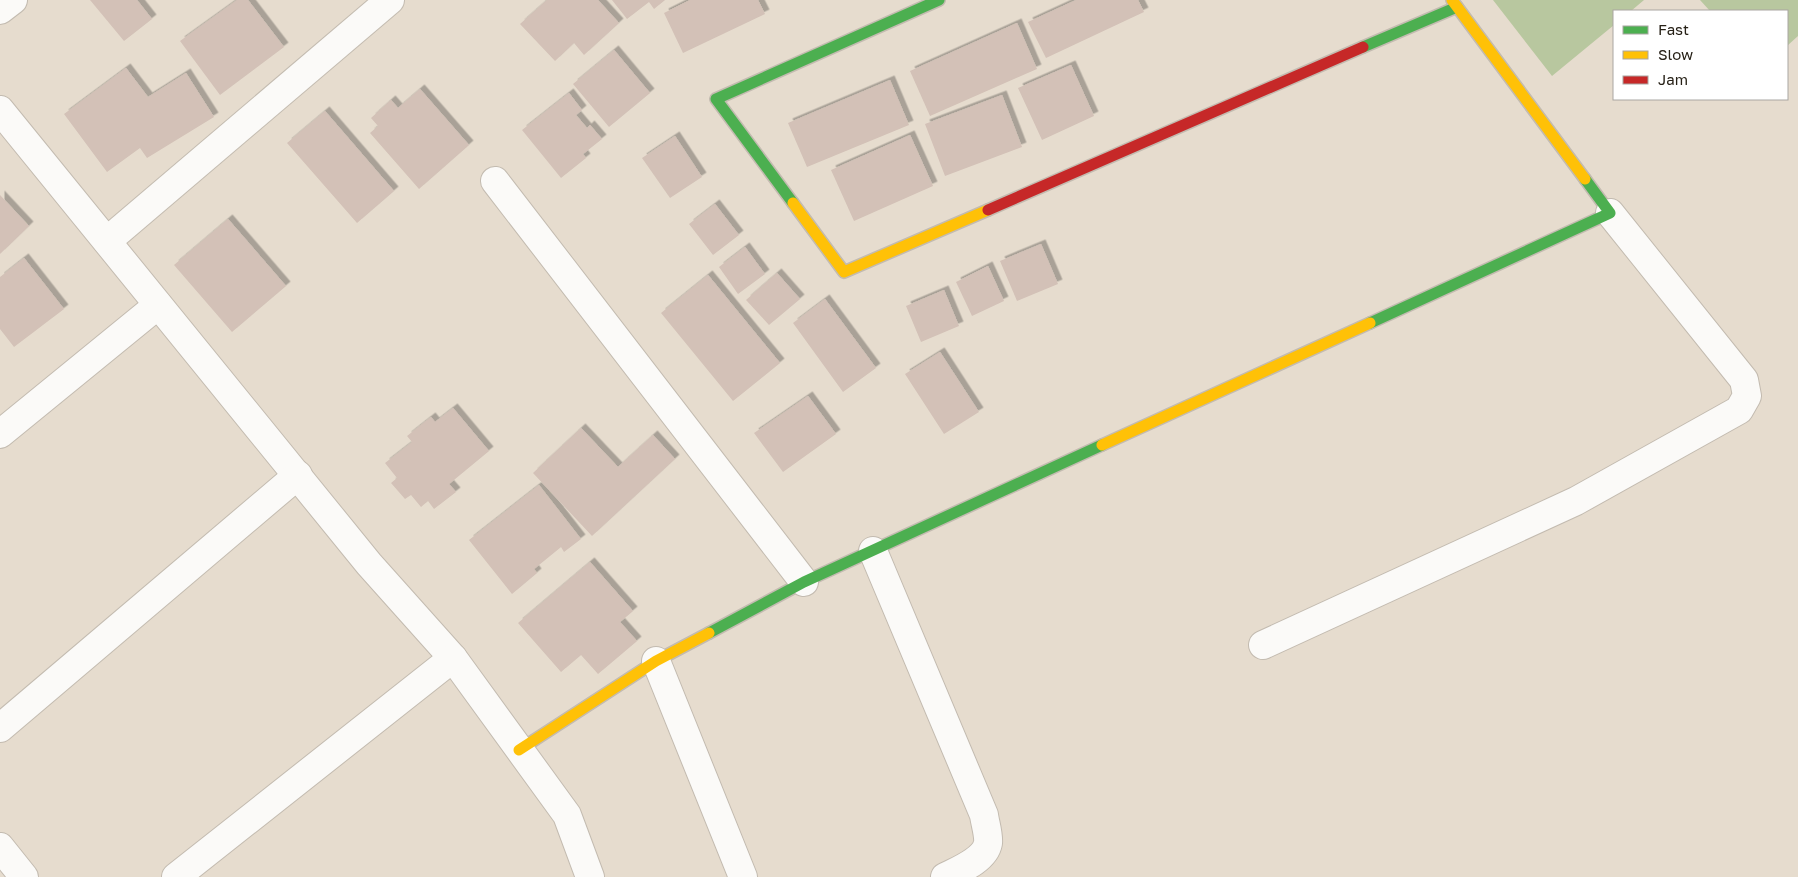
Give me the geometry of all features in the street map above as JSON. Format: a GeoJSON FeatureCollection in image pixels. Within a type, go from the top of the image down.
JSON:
{"type":"FeatureCollection","features":[{"type":"Feature","properties":{"kind":"street"},"geometry":{"type":"LineString","coordinates":[[0,10],[13,0]]}},
{"type":"Feature","properties":{"kind":"street"},"geometry":{"type":"LineString","coordinates":[[107,241],[390,0]]}},
{"type":"Feature","properties":{"kind":"street"},"geometry":{"type":"LineString","coordinates":[[939,0],[716,99],[844,272],[1454,3],[1610,212],[1744,380],[1747,396],[1739,410],[1576,500],[1263,645]]}},
{"type":"Feature","properties":{"kind":"street"},"geometry":{"type":"LineString","coordinates":[[4,122],[107,241],[369,564],[452,658],[567,815],[590,877]]}},
{"type":"Feature","properties":{"kind":"street"},"geometry":{"type":"LineString","coordinates":[[495,181],[804,582]]}},
{"type":"Feature","properties":{"kind":"street"},"geometry":{"type":"LineString","coordinates":[[519,750],[656,661],[804,582],[1610,212]]}},
{"type":"Feature","properties":{"kind":"street"},"geometry":{"type":"LineString","coordinates":[[0,434],[158,305]]}},
{"type":"Feature","properties":{"kind":"street"},"geometry":{"type":"LineString","coordinates":[[0,728],[298,475]]}},
{"type":"Feature","properties":{"kind":"street"},"geometry":{"type":"LineString","coordinates":[[872,551],[984,815],[988,842],[982,854],[960,870],[945,877]]}},
{"type":"Feature","properties":{"kind":"street"},"geometry":{"type":"LineString","coordinates":[[176,877],[452,658]]}},
{"type":"Feature","properties":{"kind":"street"},"geometry":{"type":"LineString","coordinates":[[656,661],[743,877]]}},
{"type":"Feature","properties":{"kind":"street"},"geometry":{"type":"LineString","coordinates":[[0,847],[24,877]]}},
{"type":"Feature","properties":{"kind":"green space"},"geometry":{"type":"Polygon","coordinates":[[[1493,0],[1644,0],[1632,10],[1613,10],[1613,26],[1552,76],[1493,0]]]}},
{"type":"Feature","properties":{"kind":"green space"},"geometry":{"type":"Polygon","coordinates":[[[1700,0],[1798,0],[1798,36],[1788,45],[1788,10],[1709,10],[1700,0]]]}},
{"type":"Feature","properties":{"kind":"building"},"geometry":{"type":"Polygon","coordinates":[[[90,0],[137,0],[152,19],[124,41],[90,0]]]}},
{"type":"Feature","properties":{"kind":"building"},"geometry":{"type":"Polygon","coordinates":[[[237,0],[248,0],[284,47],[220,95],[180,41],[237,0]]]}},
{"type":"Feature","properties":{"kind":"building"},"geometry":{"type":"Polygon","coordinates":[[[547,0],[598,0],[619,23],[584,55],[574,43],[555,61],[520,24],[547,0]]]}},
{"type":"Feature","properties":{"kind":"building"},"geometry":{"type":"Polygon","coordinates":[[[612,0],[665,0],[654,9],[649,2],[627,19],[612,0]]]}},
{"type":"Feature","properties":{"kind":"building"},"geometry":{"type":"Polygon","coordinates":[[[690,0],[758,0],[765,14],[683,53],[664,13],[690,0]]]}},
{"type":"Feature","properties":{"kind":"building"},"geometry":{"type":"Polygon","coordinates":[[[1076,0],[1138,0],[1144,12],[1046,58],[1028,22],[1076,0]]]}},
{"type":"Feature","properties":{"kind":"building"},"geometry":{"type":"Polygon","coordinates":[[[1017,23],[1037,69],[930,116],[910,71],[1017,23]]]}},
{"type":"Feature","properties":{"kind":"building"},"geometry":{"type":"Polygon","coordinates":[[[614,50],[650,93],[609,127],[573,84],[614,50]]]}},
{"type":"Feature","properties":{"kind":"building"},"geometry":{"type":"Polygon","coordinates":[[[1071,65],[1094,116],[1042,140],[1018,88],[1071,65]]]}},
{"type":"Feature","properties":{"kind":"building"},"geometry":{"type":"Polygon","coordinates":[[[126,68],[148,97],[186,73],[214,117],[147,158],[140,148],[107,172],[64,114],[126,68]]]}},
{"type":"Feature","properties":{"kind":"building"},"geometry":{"type":"Polygon","coordinates":[[[890,80],[909,125],[807,167],[788,123],[890,80]]]}},
{"type":"Feature","properties":{"kind":"building"},"geometry":{"type":"Polygon","coordinates":[[[420,89],[469,145],[419,189],[370,133],[378,126],[371,118],[391,100],[398,108],[420,89]]]}},
{"type":"Feature","properties":{"kind":"building"},"geometry":{"type":"Polygon","coordinates":[[[569,93],[582,110],[576,115],[587,128],[590,125],[602,139],[583,154],[586,158],[561,178],[522,130],[569,93]]]}},
{"type":"Feature","properties":{"kind":"building"},"geometry":{"type":"Polygon","coordinates":[[[1002,95],[1022,147],[945,176],[925,124],[1002,95]]]}},
{"type":"Feature","properties":{"kind":"building"},"geometry":{"type":"Polygon","coordinates":[[[325,111],[394,191],[357,223],[287,143],[325,111]]]}},
{"type":"Feature","properties":{"kind":"building"},"geometry":{"type":"Polygon","coordinates":[[[910,135],[933,186],[854,221],[831,170],[910,135]]]}},
{"type":"Feature","properties":{"kind":"building"},"geometry":{"type":"Polygon","coordinates":[[[675,136],[702,177],[670,198],[642,158],[675,136]]]}},
{"type":"Feature","properties":{"kind":"building"},"geometry":{"type":"Polygon","coordinates":[[[0,195],[29,226],[0,254],[0,195]]]}},
{"type":"Feature","properties":{"kind":"building"},"geometry":{"type":"Polygon","coordinates":[[[715,204],[739,235],[713,255],[689,224],[715,204]]]}},
{"type":"Feature","properties":{"kind":"building"},"geometry":{"type":"Polygon","coordinates":[[[228,219],[286,286],[232,332],[174,265],[228,219]]]}},
{"type":"Feature","properties":{"kind":"building"},"geometry":{"type":"Polygon","coordinates":[[[1041,244],[1058,284],[1017,301],[1000,261],[1041,244]]]}},
{"type":"Feature","properties":{"kind":"building"},"geometry":{"type":"Polygon","coordinates":[[[745,247],[765,274],[738,294],[719,267],[745,247]]]}},
{"type":"Feature","properties":{"kind":"building"},"geometry":{"type":"Polygon","coordinates":[[[24,258],[64,309],[14,347],[0,329],[0,277],[24,258]]]}},
{"type":"Feature","properties":{"kind":"building"},"geometry":{"type":"Polygon","coordinates":[[[988,266],[1004,301],[972,316],[956,282],[988,266]]]}},
{"type":"Feature","properties":{"kind":"building"},"geometry":{"type":"Polygon","coordinates":[[[777,273],[800,299],[769,325],[746,300],[777,273]]]}},
{"type":"Feature","properties":{"kind":"building"},"geometry":{"type":"Polygon","coordinates":[[[708,275],[780,363],[733,401],[661,313],[708,275]]]}},
{"type":"Feature","properties":{"kind":"building"},"geometry":{"type":"Polygon","coordinates":[[[944,290],[959,326],[921,342],[906,306],[944,290]]]}},
{"type":"Feature","properties":{"kind":"building"},"geometry":{"type":"Polygon","coordinates":[[[825,299],[876,368],[843,392],[793,323],[825,299]]]}},
{"type":"Feature","properties":{"kind":"building"},"geometry":{"type":"Polygon","coordinates":[[[940,352],[979,412],[944,434],[905,374],[940,352]]]}},
{"type":"Feature","properties":{"kind":"building"},"geometry":{"type":"Polygon","coordinates":[[[808,396],[836,434],[783,472],[754,433],[808,396]]]}},
{"type":"Feature","properties":{"kind":"building"},"geometry":{"type":"Polygon","coordinates":[[[453,408],[489,451],[449,484],[456,492],[434,509],[428,501],[421,507],[411,495],[405,499],[391,483],[397,478],[385,463],[412,442],[407,436],[431,417],[435,422],[453,408]]]}},
{"type":"Feature","properties":{"kind":"building"},"geometry":{"type":"Polygon","coordinates":[[[581,428],[618,467],[653,435],[675,459],[592,536],[533,473],[581,428]]]}},
{"type":"Feature","properties":{"kind":"building"},"geometry":{"type":"Polygon","coordinates":[[[539,485],[581,539],[564,552],[561,547],[534,569],[537,573],[512,594],[469,540],[539,485]]]}},
{"type":"Feature","properties":{"kind":"building"},"geometry":{"type":"Polygon","coordinates":[[[590,562],[633,611],[620,622],[637,641],[598,674],[581,655],[561,672],[518,623],[590,562]]]}},
{"type":"Feature","properties":{"kind":"traffic: fast"},"geometry":{"type":"LineString","coordinates":[[793,203],[716,99],[939,0]]}},
{"type":"Feature","properties":{"kind":"traffic: fast"},"geometry":{"type":"LineString","coordinates":[[1363,47],[1457,7]]}},
{"type":"Feature","properties":{"kind":"traffic: fast"},"geometry":{"type":"LineString","coordinates":[[1370,323],[1610,213],[1585,179]]}},
{"type":"Feature","properties":{"kind":"traffic: fast"},"geometry":{"type":"LineString","coordinates":[[709,633],[804,582],[1102,445]]}},
{"type":"Feature","properties":{"kind":"traffic: slow"},"geometry":{"type":"LineString","coordinates":[[1452,0],[1585,179]]}},
{"type":"Feature","properties":{"kind":"traffic: slow"},"geometry":{"type":"LineString","coordinates":[[793,203],[844,272],[988,210]]}},
{"type":"Feature","properties":{"kind":"traffic: slow"},"geometry":{"type":"LineString","coordinates":[[1102,445],[1370,323]]}},
{"type":"Feature","properties":{"kind":"traffic: slow"},"geometry":{"type":"LineString","coordinates":[[519,750],[656,661],[709,633]]}},
{"type":"Feature","properties":{"kind":"traffic: jam"},"geometry":{"type":"LineString","coordinates":[[988,210],[1363,47]]}}]}
